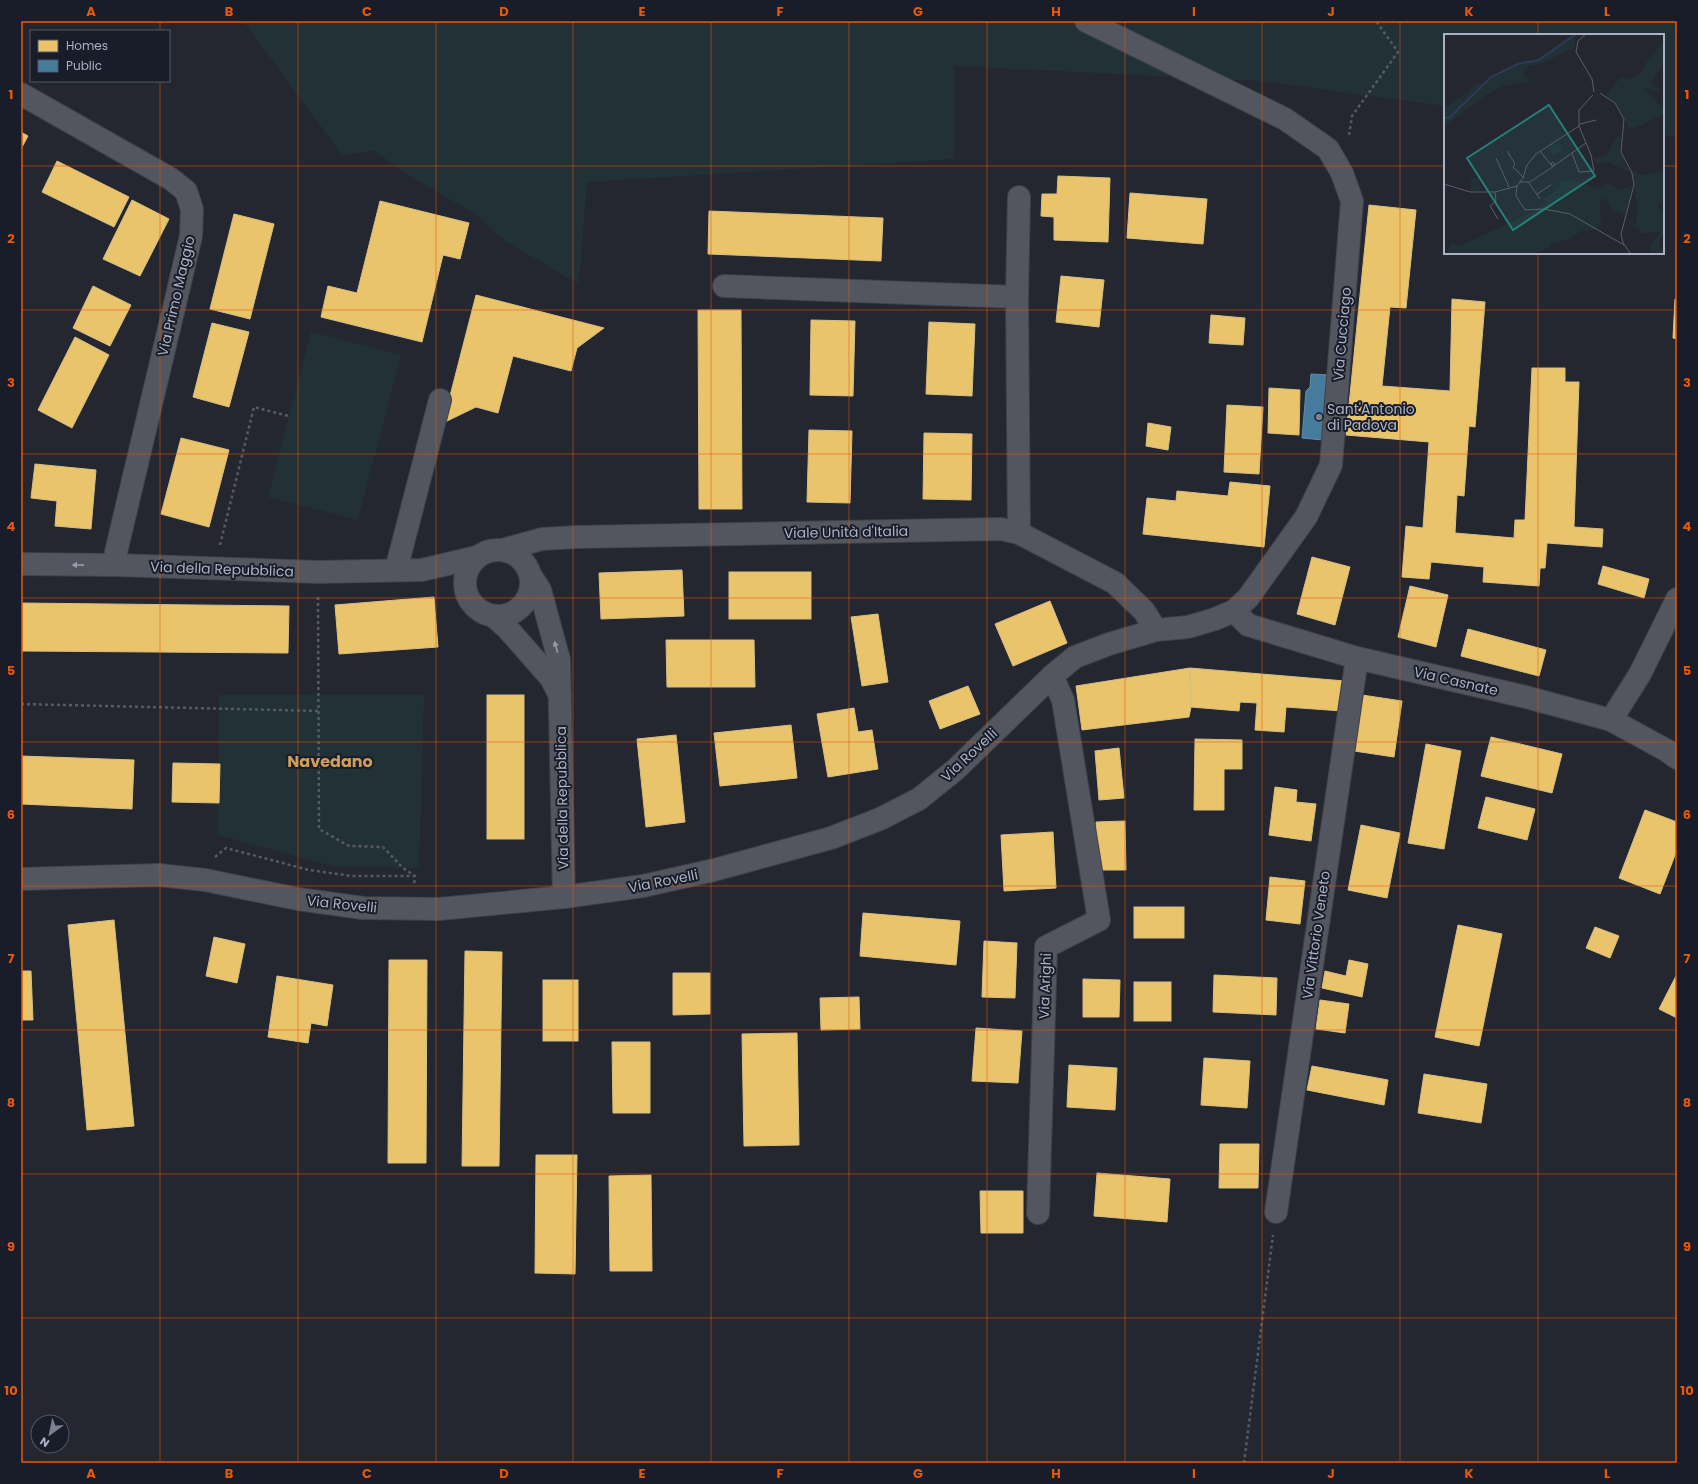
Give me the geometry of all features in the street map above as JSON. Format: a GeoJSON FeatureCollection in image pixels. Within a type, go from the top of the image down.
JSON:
{"type":"FeatureCollection","features":[{"type":"Feature","properties":{"kind":"street","name":"Via Cucciago"},"geometry":{"type":"LineString","coordinates":[[1086,21],[1285,119],[1328,149],[1342,173],[1352,201],[1331,465],[1306,517],[1248,598],[1234,611]]}},
{"type":"Feature","properties":{"kind":"street","name":"Via Primo Maggio"},"geometry":{"type":"LineString","coordinates":[[21,94],[171,179],[186,191],[192,209],[192,236],[116,552],[117,565]]}},
{"type":"Feature","properties":{"kind":"street"},"geometry":{"type":"LineString","coordinates":[[1018,533],[1017,297],[1019,197]]}},
{"type":"Feature","properties":{"kind":"street"},"geometry":{"type":"LineString","coordinates":[[724,286],[1017,297]]}},
{"type":"Feature","properties":{"kind":"street"},"geometry":{"type":"LineString","coordinates":[[396,570],[440,400]]}},
{"type":"Feature","properties":{"kind":"street","name":"Viale Unità d'Italia"},"geometry":{"type":"LineString","coordinates":[[502,550],[542,539],[577,537],[1001,529],[1018,533],[1115,583],[1144,611],[1156,630]]}},
{"type":"Feature","properties":{"kind":"street"},"geometry":{"type":"LineString","coordinates":[[502,550],[515,554],[526,563],[531,576],[531,589],[526,601],[517,611],[505,616],[493,616],[482,612],[472,604],[466,593],[457,584],[442,575],[422,570],[477,557],[489,551],[502,550]]}},
{"type":"Feature","properties":{"kind":"street"},"geometry":{"type":"LineString","coordinates":[[466,593],[465,581],[468,568],[477,557]]}},
{"type":"Feature","properties":{"kind":"street","name":"Via della Repubblica"},"geometry":{"type":"LineString","coordinates":[[21,564],[117,565],[318,572],[422,570]]}},
{"type":"Feature","properties":{"kind":"street","name":"Via della Repubblica"},"geometry":{"type":"LineString","coordinates":[[531,576],[540,590],[559,660],[564,897]]}},
{"type":"Feature","properties":{"kind":"street"},"geometry":{"type":"LineString","coordinates":[[1611,720],[1640,674],[1677,599]]}},
{"type":"Feature","properties":{"kind":"street","name":"Via Rovelli"},"geometry":{"type":"LineString","coordinates":[[21,879],[159,875],[205,880],[298,899],[363,908],[439,909],[564,897],[643,886],[714,870],[831,838],[880,819],[919,799],[955,770],[1052,676],[1075,657],[1109,644],[1156,630],[1188,627],[1215,619],[1234,611]]}},
{"type":"Feature","properties":{"kind":"street","name":"Via Casnate"},"geometry":{"type":"LineString","coordinates":[[1234,611],[1248,625],[1357,658],[1526,697],[1611,720],[1666,750],[1677,758]]}},
{"type":"Feature","properties":{"kind":"street","name":"Via della Repubblica"},"geometry":{"type":"LineString","coordinates":[[493,616],[507,628],[552,678],[561,699]]}},
{"type":"Feature","properties":{"kind":"street","name":"Via Vittorio Veneto"},"geometry":{"type":"LineString","coordinates":[[1276,1212],[1357,658]]}},
{"type":"Feature","properties":{"kind":"street","name":"Via Arighi"},"geometry":{"type":"LineString","coordinates":[[1038,1213],[1046,947],[1098,920],[1063,700],[1052,676]]}},
{"type":"Feature","properties":{"kind":"path"},"geometry":{"type":"LineString","coordinates":[[1342,173],[1352,116],[1398,52],[1376,21]]}},
{"type":"Feature","properties":{"kind":"path"},"geometry":{"type":"LineString","coordinates":[[214,568],[254,407],[289,416]]}},
{"type":"Feature","properties":{"kind":"path"},"geometry":{"type":"LineString","coordinates":[[318,572],[320,829],[349,846],[383,846],[403,868],[415,876],[414,889]]}},
{"type":"Feature","properties":{"kind":"path"},"geometry":{"type":"LineString","coordinates":[[21,704],[320,711]]}},
{"type":"Feature","properties":{"kind":"path"},"geometry":{"type":"LineString","coordinates":[[1244,1463],[1276,1212]]}},
{"type":"Feature","properties":{"kind":"shaded area"},"geometry":{"type":"Polygon","coordinates":[[[243,21],[1677,21],[1677,137],[1664,135],[1664,34],[1444,34],[1444,106],[1261,81],[954,66],[954,159],[587,182],[579,284],[502,239],[477,215],[408,175],[373,150],[343,156],[243,21]]]}},
{"type":"Feature","properties":{"kind":"shaded area"},"geometry":{"type":"Polygon","coordinates":[[[311,332],[401,355],[358,520],[268,497],[311,332]]]}},
{"type":"Feature","properties":{"kind":"shaded area"},"geometry":{"type":"Polygon","coordinates":[[[219,695],[424,695],[419,868],[332,866],[218,835],[219,695]]]}},
{"type":"Feature","properties":{"kind":"building: Homes"},"geometry":{"type":"Polygon","coordinates":[[[21,132],[28,136],[21,149],[21,132]]]}},
{"type":"Feature","properties":{"kind":"building: Homes"},"geometry":{"type":"Polygon","coordinates":[[[57,161],[129,197],[114,227],[42,192],[57,161]]]}},
{"type":"Feature","properties":{"kind":"building: Homes"},"geometry":{"type":"Polygon","coordinates":[[[1058,176],[1110,178],[1108,242],[1054,240],[1054,217],[1041,216],[1042,194],[1057,194],[1058,176]]]}},
{"type":"Feature","properties":{"kind":"building: Homes"},"geometry":{"type":"Polygon","coordinates":[[[1130,193],[1207,199],[1203,244],[1127,238],[1130,193]]]}},
{"type":"Feature","properties":{"kind":"building: Homes"},"geometry":{"type":"Polygon","coordinates":[[[132,200],[169,219],[140,276],[103,259],[132,200]]]}},
{"type":"Feature","properties":{"kind":"building: Homes"},"geometry":{"type":"Polygon","coordinates":[[[380,201],[469,223],[460,259],[443,255],[422,342],[321,317],[328,286],[357,293],[380,201]]]}},
{"type":"Feature","properties":{"kind":"building: Homes"},"geometry":{"type":"Polygon","coordinates":[[[1369,205],[1416,210],[1406,308],[1390,307],[1382,386],[1450,391],[1452,299],[1485,302],[1475,427],[1469,426],[1464,496],[1457,495],[1455,533],[1514,538],[1515,520],[1525,520],[1532,368],[1565,368],[1565,382],[1579,382],[1574,527],[1603,529],[1602,547],[1547,543],[1545,568],[1540,568],[1539,586],[1483,582],[1484,567],[1431,562],[1429,579],[1402,577],[1406,526],[1423,528],[1429,442],[1346,435],[1369,205]]]}},
{"type":"Feature","properties":{"kind":"building: Homes"},"geometry":{"type":"Polygon","coordinates":[[[709,211],[883,218],[881,261],[708,254],[709,211]]]}},
{"type":"Feature","properties":{"kind":"building: Homes"},"geometry":{"type":"Polygon","coordinates":[[[234,214],[274,224],[250,319],[210,309],[234,214]]]}},
{"type":"Feature","properties":{"kind":"building: Homes"},"geometry":{"type":"Polygon","coordinates":[[[1061,276],[1104,280],[1099,327],[1056,322],[1061,276]]]}},
{"type":"Feature","properties":{"kind":"building: Homes"},"geometry":{"type":"Polygon","coordinates":[[[93,286],[131,305],[110,346],[73,328],[93,286]]]}},
{"type":"Feature","properties":{"kind":"building: Homes"},"geometry":{"type":"Polygon","coordinates":[[[476,295],[604,328],[577,348],[571,371],[513,356],[498,413],[476,407],[443,423],[476,295]]]}},
{"type":"Feature","properties":{"kind":"building: Homes"},"geometry":{"type":"Polygon","coordinates":[[[1675,299],[1677,300],[1677,339],[1673,338],[1675,299]]]}},
{"type":"Feature","properties":{"kind":"building: Homes"},"geometry":{"type":"Polygon","coordinates":[[[698,310],[741,310],[742,509],[699,509],[698,310]]]}},
{"type":"Feature","properties":{"kind":"building: Homes"},"geometry":{"type":"Polygon","coordinates":[[[1211,315],[1245,318],[1243,345],[1209,343],[1211,315]]]}},
{"type":"Feature","properties":{"kind":"building: Homes"},"geometry":{"type":"Polygon","coordinates":[[[811,320],[855,321],[853,396],[810,395],[811,320]]]}},
{"type":"Feature","properties":{"kind":"building: Homes"},"geometry":{"type":"Polygon","coordinates":[[[929,322],[975,324],[972,396],[926,394],[929,322]]]}},
{"type":"Feature","properties":{"kind":"building: Homes"},"geometry":{"type":"Polygon","coordinates":[[[212,323],[249,332],[229,407],[193,397],[212,323]]]}},
{"type":"Feature","properties":{"kind":"building: Homes"},"geometry":{"type":"Polygon","coordinates":[[[75,337],[109,355],[72,428],[38,410],[75,337]]]}},
{"type":"Feature","properties":{"kind":"building: Homes"},"geometry":{"type":"Polygon","coordinates":[[[1269,388],[1300,390],[1299,435],[1268,433],[1269,388]]]}},
{"type":"Feature","properties":{"kind":"building: Homes"},"geometry":{"type":"Polygon","coordinates":[[[1227,405],[1263,407],[1259,474],[1224,472],[1227,405]]]}},
{"type":"Feature","properties":{"kind":"building: Homes"},"geometry":{"type":"Polygon","coordinates":[[[1148,423],[1171,427],[1168,450],[1146,446],[1148,423]]]}},
{"type":"Feature","properties":{"kind":"building: Homes"},"geometry":{"type":"Polygon","coordinates":[[[809,430],[852,431],[850,503],[807,502],[809,430]]]}},
{"type":"Feature","properties":{"kind":"building: Homes"},"geometry":{"type":"Polygon","coordinates":[[[924,433],[972,434],[971,500],[923,499],[924,433]]]}},
{"type":"Feature","properties":{"kind":"building: Homes"},"geometry":{"type":"Polygon","coordinates":[[[181,438],[229,450],[209,527],[161,514],[181,438]]]}},
{"type":"Feature","properties":{"kind":"building: Homes"},"geometry":{"type":"Polygon","coordinates":[[[35,464],[96,470],[91,529],[55,526],[57,501],[31,498],[35,464]]]}},
{"type":"Feature","properties":{"kind":"building: Homes"},"geometry":{"type":"Polygon","coordinates":[[[1230,482],[1270,486],[1264,547],[1143,534],[1147,498],[1176,501],[1177,491],[1228,496],[1230,482]]]}},
{"type":"Feature","properties":{"kind":"building: Homes"},"geometry":{"type":"Polygon","coordinates":[[[1312,557],[1350,567],[1335,625],[1297,614],[1312,557]]]}},
{"type":"Feature","properties":{"kind":"building: Homes"},"geometry":{"type":"Polygon","coordinates":[[[1603,566],[1649,579],[1644,598],[1598,584],[1603,566]]]}},
{"type":"Feature","properties":{"kind":"building: Homes"},"geometry":{"type":"Polygon","coordinates":[[[682,570],[684,616],[601,619],[599,573],[682,570]]]}},
{"type":"Feature","properties":{"kind":"building: Homes"},"geometry":{"type":"Polygon","coordinates":[[[729,572],[811,572],[811,619],[729,619],[729,572]]]}},
{"type":"Feature","properties":{"kind":"building: Homes"},"geometry":{"type":"Polygon","coordinates":[[[1410,586],[1448,595],[1436,647],[1398,637],[1410,586]]]}},
{"type":"Feature","properties":{"kind":"building: Homes"},"geometry":{"type":"Polygon","coordinates":[[[434,597],[438,647],[339,654],[335,605],[434,597]]]}},
{"type":"Feature","properties":{"kind":"building: Homes"},"geometry":{"type":"Polygon","coordinates":[[[1050,601],[1067,643],[1013,666],[995,624],[1050,601]]]}},
{"type":"Feature","properties":{"kind":"building: Homes"},"geometry":{"type":"Polygon","coordinates":[[[21,603],[289,606],[288,653],[21,651],[21,603]]]}},
{"type":"Feature","properties":{"kind":"building: Homes"},"geometry":{"type":"Polygon","coordinates":[[[878,614],[888,682],[862,686],[851,617],[878,614]]]}},
{"type":"Feature","properties":{"kind":"building: Homes"},"geometry":{"type":"Polygon","coordinates":[[[1468,629],[1546,650],[1539,676],[1461,656],[1468,629]]]}},
{"type":"Feature","properties":{"kind":"building: Homes"},"geometry":{"type":"Polygon","coordinates":[[[666,640],[754,640],[755,687],[667,687],[666,640]]]}},
{"type":"Feature","properties":{"kind":"building: Homes"},"geometry":{"type":"Polygon","coordinates":[[[1190,668],[1191,707],[1189,717],[1082,730],[1076,686],[1190,668]]]}},
{"type":"Feature","properties":{"kind":"building: Homes"},"geometry":{"type":"Polygon","coordinates":[[[1190,668],[1345,681],[1342,711],[1286,707],[1284,732],[1255,730],[1257,703],[1240,702],[1239,711],[1191,707],[1190,668]]]}},
{"type":"Feature","properties":{"kind":"building: Homes"},"geometry":{"type":"Polygon","coordinates":[[[968,686],[980,714],[940,729],[929,701],[968,686]]]}},
{"type":"Feature","properties":{"kind":"building: Homes"},"geometry":{"type":"Polygon","coordinates":[[[487,695],[524,695],[524,839],[487,839],[487,695]]]}},
{"type":"Feature","properties":{"kind":"building: Homes"},"geometry":{"type":"Polygon","coordinates":[[[1362,695],[1402,701],[1394,757],[1354,751],[1362,695]]]}},
{"type":"Feature","properties":{"kind":"building: Homes"},"geometry":{"type":"Polygon","coordinates":[[[854,708],[858,732],[872,730],[878,769],[828,777],[817,714],[854,708]]]}},
{"type":"Feature","properties":{"kind":"building: Homes"},"geometry":{"type":"Polygon","coordinates":[[[791,725],[797,778],[720,786],[714,733],[791,725]]]}},
{"type":"Feature","properties":{"kind":"building: Homes"},"geometry":{"type":"Polygon","coordinates":[[[676,735],[685,822],[646,827],[637,739],[676,735]]]}},
{"type":"Feature","properties":{"kind":"building: Homes"},"geometry":{"type":"Polygon","coordinates":[[[1491,737],[1562,754],[1552,793],[1481,776],[1491,737]]]}},
{"type":"Feature","properties":{"kind":"building: Homes"},"geometry":{"type":"Polygon","coordinates":[[[1195,739],[1242,740],[1242,769],[1224,769],[1224,810],[1194,810],[1195,739]]]}},
{"type":"Feature","properties":{"kind":"building: Homes"},"geometry":{"type":"Polygon","coordinates":[[[1426,744],[1461,751],[1444,849],[1408,843],[1426,744]]]}},
{"type":"Feature","properties":{"kind":"building: Homes"},"geometry":{"type":"Polygon","coordinates":[[[1119,748],[1124,798],[1099,800],[1095,751],[1119,748]]]}},
{"type":"Feature","properties":{"kind":"building: Homes"},"geometry":{"type":"Polygon","coordinates":[[[21,756],[134,760],[132,809],[21,804],[21,756]]]}},
{"type":"Feature","properties":{"kind":"building: Homes"},"geometry":{"type":"Polygon","coordinates":[[[173,763],[220,764],[219,803],[172,802],[173,763]]]}},
{"type":"Feature","properties":{"kind":"building: Homes"},"geometry":{"type":"Polygon","coordinates":[[[1275,787],[1297,790],[1296,802],[1316,804],[1311,841],[1269,835],[1275,787]]]}},
{"type":"Feature","properties":{"kind":"building: Homes"},"geometry":{"type":"Polygon","coordinates":[[[1486,797],[1535,809],[1527,840],[1478,828],[1486,797]]]}},
{"type":"Feature","properties":{"kind":"building: Homes"},"geometry":{"type":"Polygon","coordinates":[[[1645,810],[1677,822],[1677,850],[1660,894],[1619,878],[1645,810]]]}},
{"type":"Feature","properties":{"kind":"building: Homes"},"geometry":{"type":"Polygon","coordinates":[[[1125,821],[1126,870],[1097,870],[1096,822],[1125,821]]]}},
{"type":"Feature","properties":{"kind":"building: Homes"},"geometry":{"type":"Polygon","coordinates":[[[1361,825],[1400,833],[1387,898],[1348,890],[1361,825]]]}},
{"type":"Feature","properties":{"kind":"building: Homes"},"geometry":{"type":"Polygon","coordinates":[[[1053,832],[1056,888],[1004,891],[1001,835],[1053,832]]]}},
{"type":"Feature","properties":{"kind":"building: Homes"},"geometry":{"type":"Polygon","coordinates":[[[1270,877],[1305,881],[1300,924],[1266,920],[1270,877]]]}},
{"type":"Feature","properties":{"kind":"building: Homes"},"geometry":{"type":"Polygon","coordinates":[[[1134,907],[1184,907],[1184,938],[1134,938],[1134,907]]]}},
{"type":"Feature","properties":{"kind":"building: Homes"},"geometry":{"type":"Polygon","coordinates":[[[863,913],[960,921],[956,965],[860,956],[863,913]]]}},
{"type":"Feature","properties":{"kind":"building: Homes"},"geometry":{"type":"Polygon","coordinates":[[[114,920],[134,1126],[87,1130],[68,925],[114,920]]]}},
{"type":"Feature","properties":{"kind":"building: Homes"},"geometry":{"type":"Polygon","coordinates":[[[1458,925],[1502,934],[1479,1046],[1435,1037],[1458,925]]]}},
{"type":"Feature","properties":{"kind":"building: Homes"},"geometry":{"type":"Polygon","coordinates":[[[1595,927],[1619,936],[1610,958],[1586,948],[1595,927]]]}},
{"type":"Feature","properties":{"kind":"building: Homes"},"geometry":{"type":"Polygon","coordinates":[[[214,937],[245,944],[237,983],[206,976],[214,937]]]}},
{"type":"Feature","properties":{"kind":"building: Homes"},"geometry":{"type":"Polygon","coordinates":[[[984,941],[1017,943],[1015,998],[982,997],[984,941]]]}},
{"type":"Feature","properties":{"kind":"building: Homes"},"geometry":{"type":"Polygon","coordinates":[[[465,951],[502,952],[499,1166],[462,1166],[465,951]]]}},
{"type":"Feature","properties":{"kind":"building: Homes"},"geometry":{"type":"Polygon","coordinates":[[[389,960],[427,960],[426,1163],[388,1163],[389,960]]]}},
{"type":"Feature","properties":{"kind":"building: Homes"},"geometry":{"type":"Polygon","coordinates":[[[1349,960],[1368,964],[1362,997],[1322,988],[1325,971],[1346,976],[1349,960]]]}},
{"type":"Feature","properties":{"kind":"building: Homes"},"geometry":{"type":"Polygon","coordinates":[[[21,971],[31,971],[33,1020],[21,1020],[21,971]]]}},
{"type":"Feature","properties":{"kind":"building: Homes"},"geometry":{"type":"Polygon","coordinates":[[[673,973],[710,973],[710,1014],[673,1015],[673,973]]]}},
{"type":"Feature","properties":{"kind":"building: Homes"},"geometry":{"type":"Polygon","coordinates":[[[1677,974],[1677,1018],[1659,1009],[1677,974]]]}},
{"type":"Feature","properties":{"kind":"building: Homes"},"geometry":{"type":"Polygon","coordinates":[[[1214,975],[1277,978],[1276,1015],[1213,1012],[1214,975]]]}},
{"type":"Feature","properties":{"kind":"building: Homes"},"geometry":{"type":"Polygon","coordinates":[[[277,976],[333,985],[327,1026],[311,1023],[308,1043],[268,1037],[277,976]]]}},
{"type":"Feature","properties":{"kind":"building: Homes"},"geometry":{"type":"Polygon","coordinates":[[[1083,979],[1120,980],[1119,1017],[1083,1017],[1083,979]]]}},
{"type":"Feature","properties":{"kind":"building: Homes"},"geometry":{"type":"Polygon","coordinates":[[[543,980],[578,980],[578,1041],[543,1041],[543,980]]]}},
{"type":"Feature","properties":{"kind":"building: Homes"},"geometry":{"type":"Polygon","coordinates":[[[1134,982],[1171,982],[1171,1021],[1134,1021],[1134,982]]]}},
{"type":"Feature","properties":{"kind":"building: Homes"},"geometry":{"type":"Polygon","coordinates":[[[859,997],[860,1029],[821,1030],[820,998],[859,997]]]}},
{"type":"Feature","properties":{"kind":"building: Homes"},"geometry":{"type":"Polygon","coordinates":[[[1320,1000],[1349,1004],[1345,1033],[1316,1029],[1320,1000]]]}},
{"type":"Feature","properties":{"kind":"building: Homes"},"geometry":{"type":"Polygon","coordinates":[[[976,1028],[1022,1031],[1018,1083],[972,1081],[976,1028]]]}},
{"type":"Feature","properties":{"kind":"building: Homes"},"geometry":{"type":"Polygon","coordinates":[[[797,1033],[799,1145],[744,1146],[742,1034],[797,1033]]]}},
{"type":"Feature","properties":{"kind":"building: Homes"},"geometry":{"type":"Polygon","coordinates":[[[612,1042],[650,1042],[650,1113],[613,1113],[612,1042]]]}},
{"type":"Feature","properties":{"kind":"building: Homes"},"geometry":{"type":"Polygon","coordinates":[[[1204,1058],[1250,1061],[1247,1108],[1201,1105],[1204,1058]]]}},
{"type":"Feature","properties":{"kind":"building: Homes"},"geometry":{"type":"Polygon","coordinates":[[[1069,1065],[1117,1068],[1115,1110],[1067,1107],[1069,1065]]]}},
{"type":"Feature","properties":{"kind":"building: Homes"},"geometry":{"type":"Polygon","coordinates":[[[1312,1066],[1388,1080],[1384,1105],[1307,1090],[1312,1066]]]}},
{"type":"Feature","properties":{"kind":"building: Homes"},"geometry":{"type":"Polygon","coordinates":[[[1424,1074],[1487,1084],[1481,1123],[1418,1113],[1424,1074]]]}},
{"type":"Feature","properties":{"kind":"building: Homes"},"geometry":{"type":"Polygon","coordinates":[[[1220,1144],[1259,1144],[1258,1188],[1219,1188],[1220,1144]]]}},
{"type":"Feature","properties":{"kind":"building: Homes"},"geometry":{"type":"Polygon","coordinates":[[[536,1155],[577,1155],[575,1274],[535,1273],[536,1155]]]}},
{"type":"Feature","properties":{"kind":"building: Homes"},"geometry":{"type":"Polygon","coordinates":[[[1097,1173],[1170,1179],[1167,1222],[1094,1216],[1097,1173]]]}},
{"type":"Feature","properties":{"kind":"building: Homes"},"geometry":{"type":"Polygon","coordinates":[[[651,1175],[652,1271],[610,1271],[609,1176],[651,1175]]]}},
{"type":"Feature","properties":{"kind":"building: Homes"},"geometry":{"type":"Polygon","coordinates":[[[980,1191],[1023,1191],[1023,1233],[981,1233],[980,1191]]]}},
{"type":"Feature","properties":{"kind":"building: Public","name":"Sant'Antonio di Padova"},"geometry":{"type":"Polygon","coordinates":[[[1311,374],[1330,375],[1333,441],[1302,438],[1306,391],[1310,387],[1311,374]]]}},
{"type":"Feature","properties":{"kind":"place","name":"Sant'Antonio di Padova"},"geometry":{"type":"Point","coordinates":[1319,417]}},
{"type":"Feature","properties":{"kind":"district","name":"Navedano"},"geometry":{"type":"Point","coordinates":[330,761]}}]}
